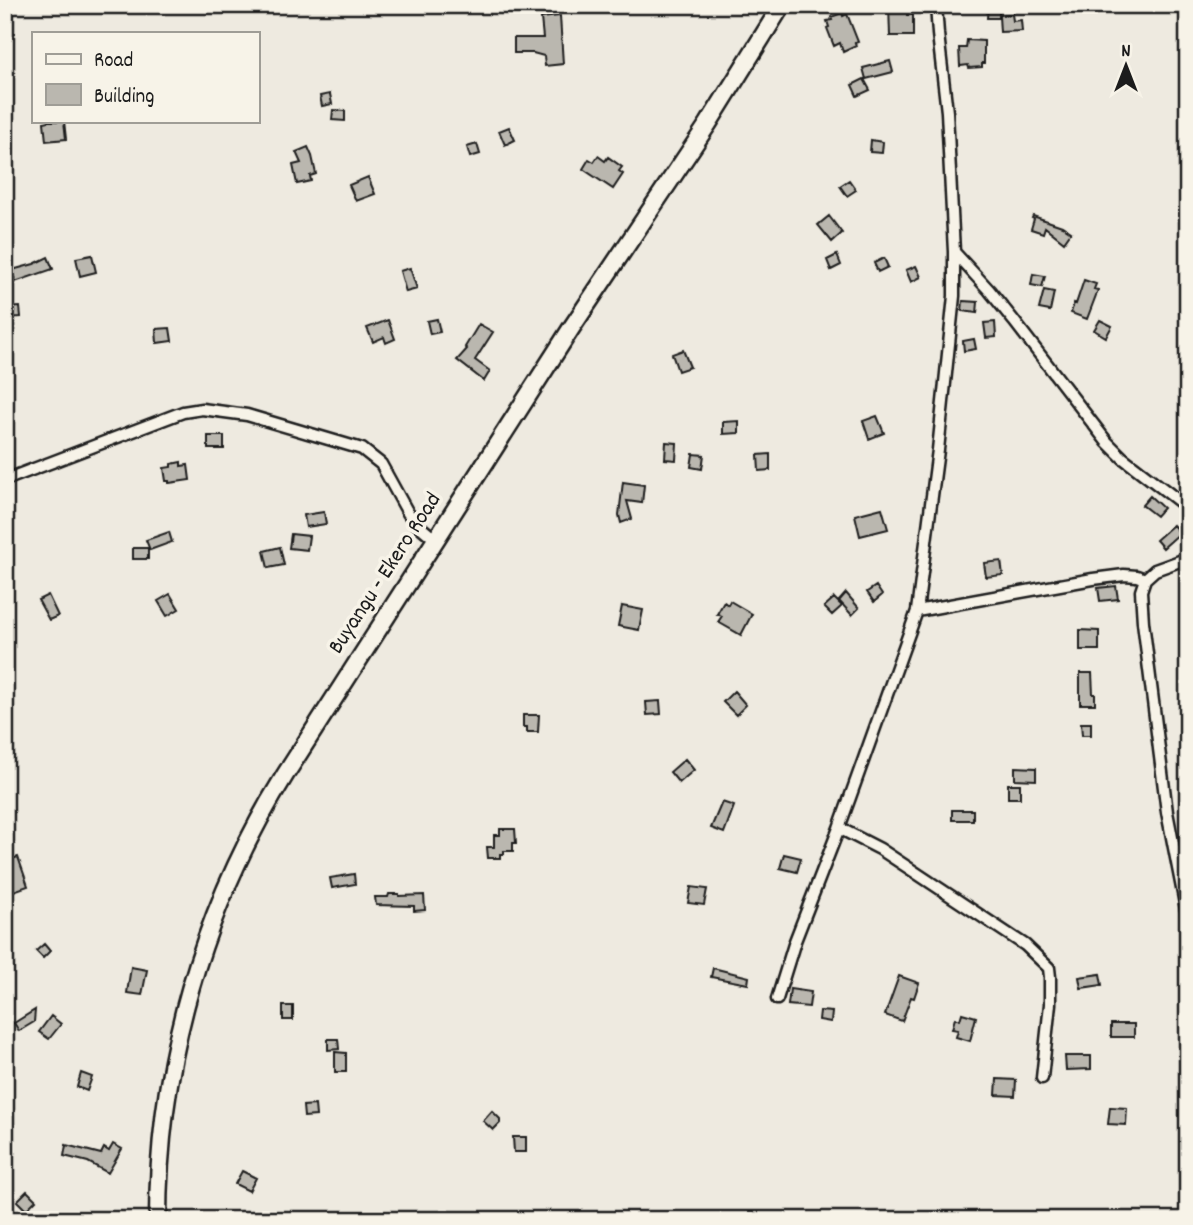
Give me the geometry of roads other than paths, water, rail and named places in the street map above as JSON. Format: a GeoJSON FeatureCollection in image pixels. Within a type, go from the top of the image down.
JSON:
{"type":"FeatureCollection","features":[{"type":"Feature","properties":{"kind":"main road","name":"Buyangu - Ekero Road"},"geometry":{"type":"LineString","coordinates":[[158,1220],[168,1087],[183,1013],[216,912],[248,841],[270,799],[572,327],[708,124],[782,5]]}},
{"type":"Feature","properties":{"kind":"street"},"geometry":{"type":"LineString","coordinates":[[777,999],[795,941],[917,611],[945,392],[954,296],[947,112],[936,5]]}},
{"type":"Feature","properties":{"kind":"street"},"geometry":{"type":"LineString","coordinates":[[954,252],[1014,321],[1107,442],[1123,458],[1188,508]]}},
{"type":"Feature","properties":{"kind":"street"},"geometry":{"type":"LineString","coordinates":[[5,480],[183,412],[202,409],[225,411],[362,449],[381,464],[408,513],[436,540]]}},
{"type":"Feature","properties":{"kind":"street"},"geometry":{"type":"LineString","coordinates":[[1188,558],[1156,570],[1145,579],[1141,591],[1167,812],[1188,919]]}},
{"type":"Feature","properties":{"kind":"street"},"geometry":{"type":"LineString","coordinates":[[917,611],[1093,579],[1124,575],[1145,579]]}},
{"type":"Feature","properties":{"kind":"street"},"geometry":{"type":"LineString","coordinates":[[839,828],[880,849],[1025,945],[1049,968],[1050,1004],[1042,1078]]}}]}
